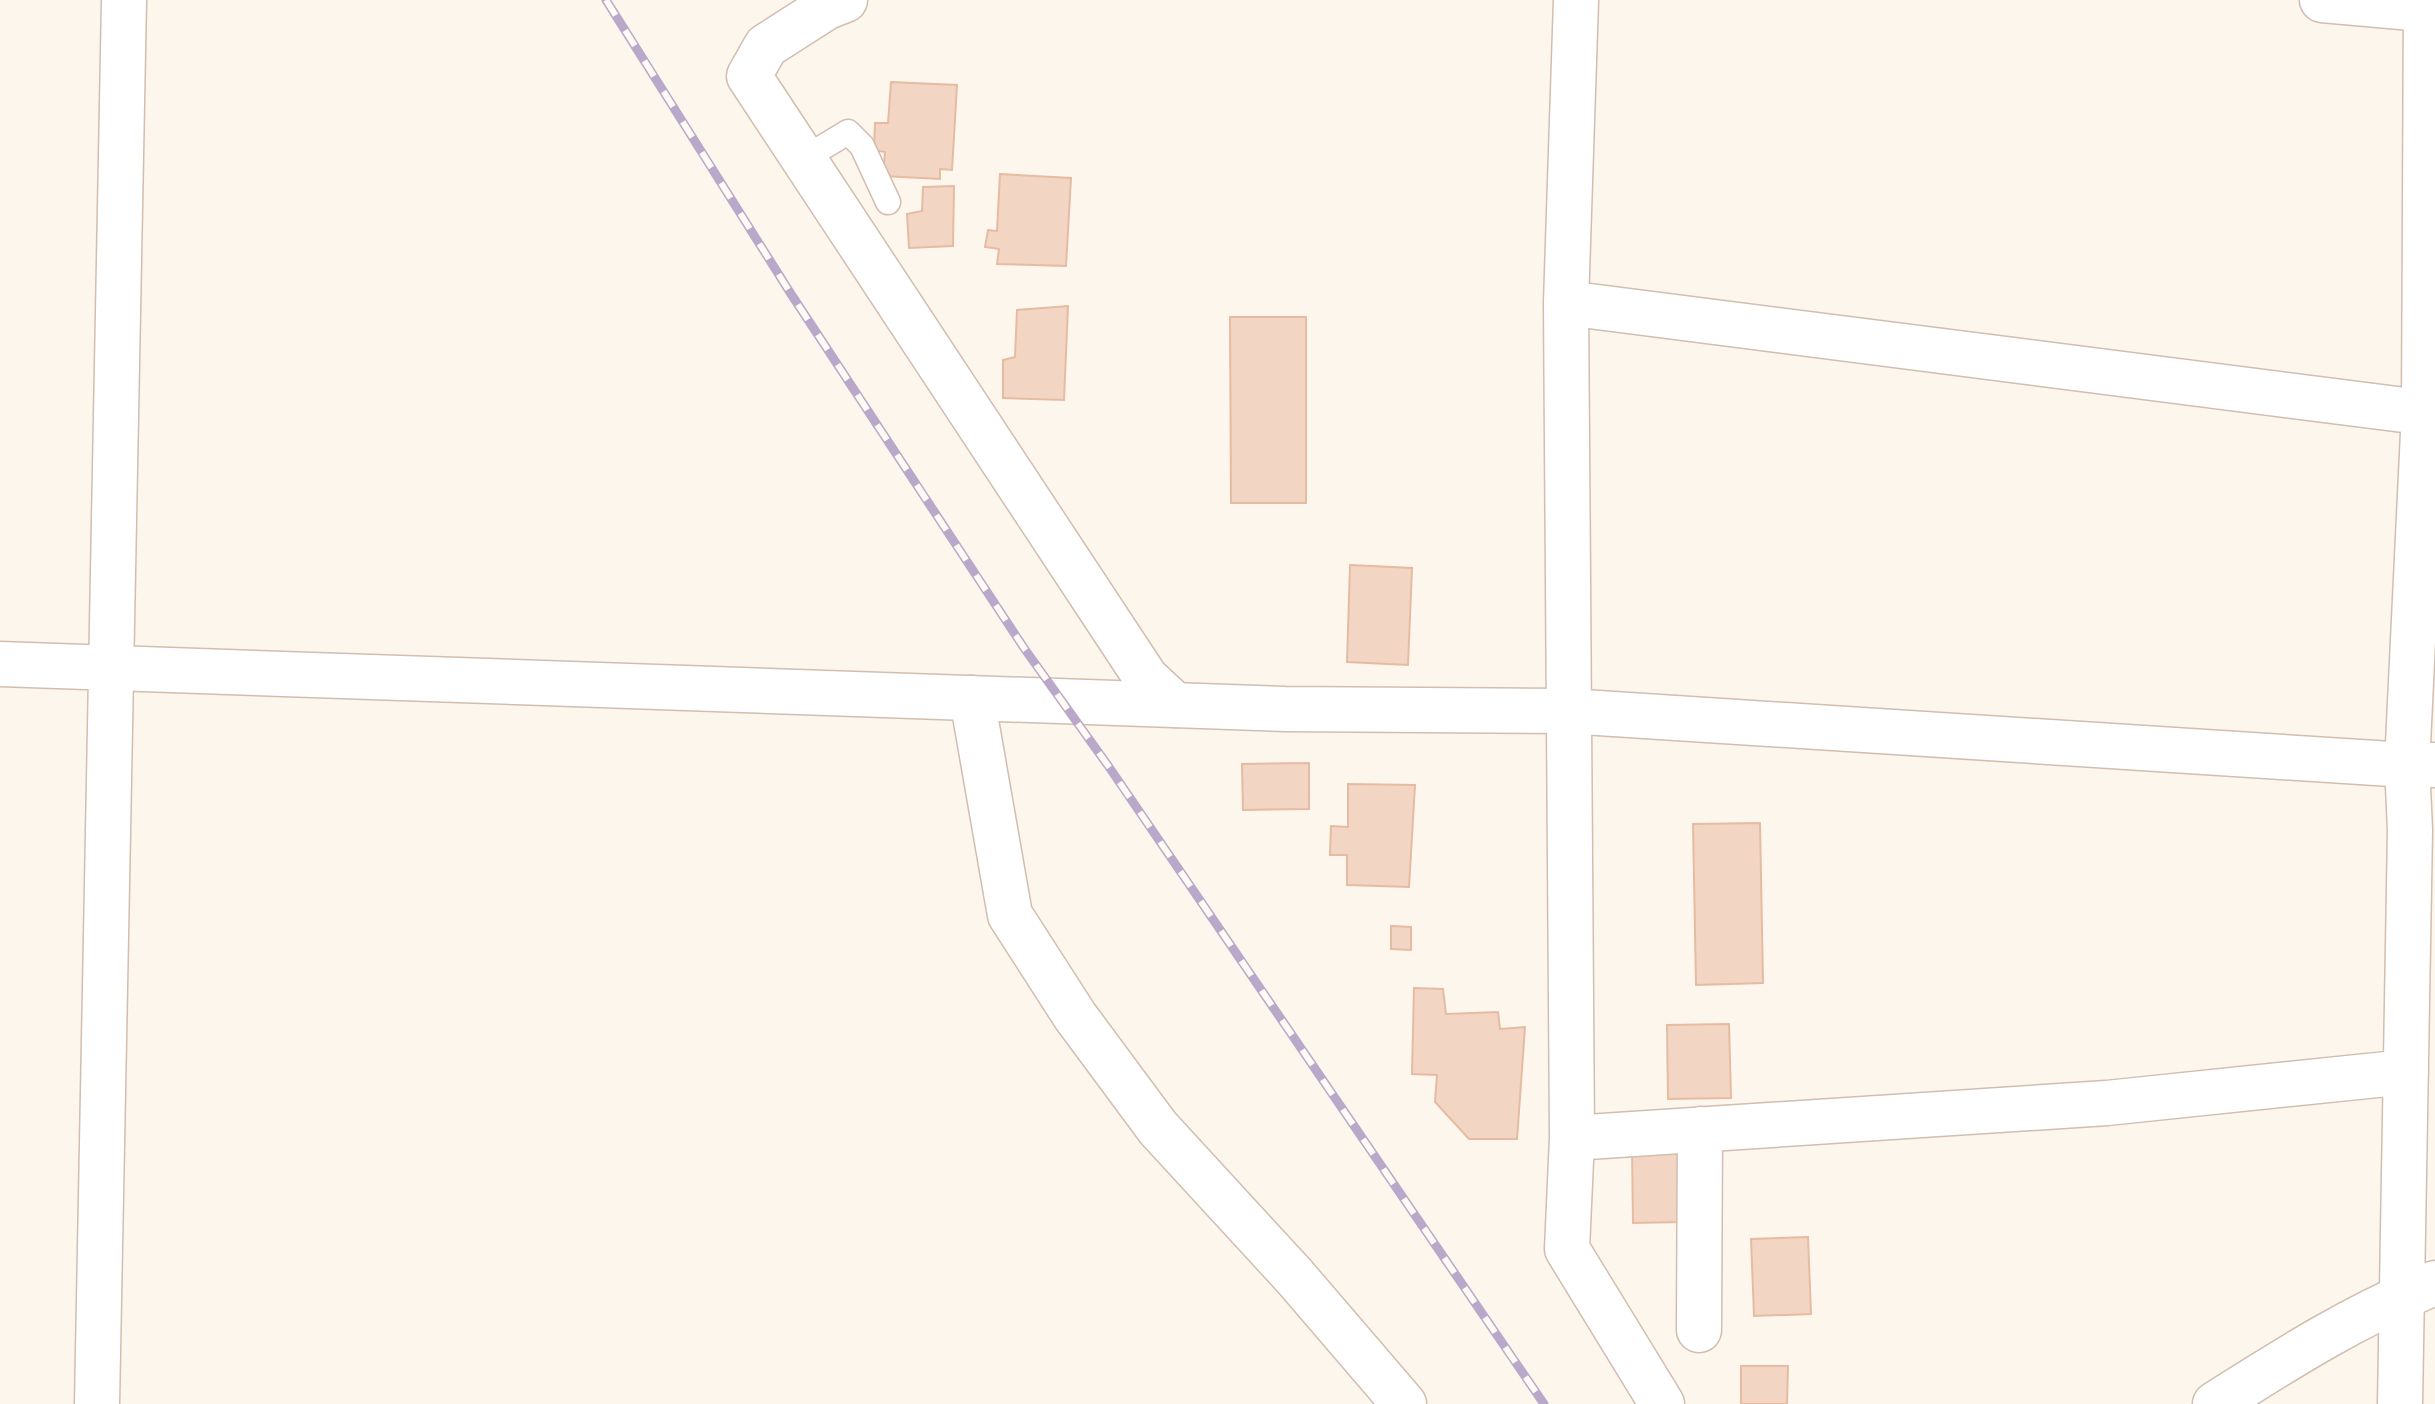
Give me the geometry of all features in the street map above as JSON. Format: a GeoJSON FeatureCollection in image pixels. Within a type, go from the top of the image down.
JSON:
{"type":"FeatureCollection","features":[{"type":"Feature","properties":{"kind":"street"},"geometry":{"type":"LineString","coordinates":[[97,1404],[124,0]]}},
{"type":"Feature","properties":{"kind":"street"},"geometry":{"type":"LineString","coordinates":[[845,0],[827,7],[766,46],[749,76],[1146,678],[1175,705]]}},
{"type":"Feature","properties":{"kind":"street"},"geometry":{"type":"LineString","coordinates":[[1576,0],[1566,303],[1572,1138],[1567,1249],[1662,1404]]}},
{"type":"Feature","properties":{"kind":"street"},"geometry":{"type":"LineString","coordinates":[[2322,0],[2429,7],[2429,413],[2421,765],[2410,830],[2406,1072],[2418,1289],[2400,1404]]}},
{"type":"Feature","properties":{"kind":"street"},"geometry":{"type":"LineString","coordinates":[[1566,303],[2429,413]]}},
{"type":"Feature","properties":{"kind":"street"},"geometry":{"type":"LineString","coordinates":[[0,664],[1285,709],[1567,711],[2421,765]]}},
{"type":"Feature","properties":{"kind":"street"},"geometry":{"type":"LineString","coordinates":[[972,698],[1010,915],[1075,1016],[1158,1128],[1295,1277],[1404,1404]]}},
{"type":"Feature","properties":{"kind":"street"},"geometry":{"type":"LineString","coordinates":[[1572,1138],[2107,1103],[2406,1072]]}},
{"type":"Feature","properties":{"kind":"street"},"geometry":{"type":"LineString","coordinates":[[1699,1330],[1700,1129]]}},
{"type":"Feature","properties":{"kind":"street"},"geometry":{"type":"LineString","coordinates":[[2215,1404],[2308,1345],[2418,1289]]}},
{"type":"Feature","properties":{"kind":"lane"},"geometry":{"type":"LineString","coordinates":[[809,167],[820,149],[848,132],[862,146],[888,202]]}},
{"type":"Feature","properties":{"kind":"building"},"geometry":{"type":"Polygon","coordinates":[[[891,82],[957,85],[952,170],[940,169],[940,179],[883,176],[885,152],[874,150],[875,123],[888,123],[891,82]]]}},
{"type":"Feature","properties":{"kind":"building"},"geometry":{"type":"Polygon","coordinates":[[[1000,174],[1071,178],[1066,266],[997,264],[999,249],[985,247],[988,230],[997,231],[1000,174]]]}},
{"type":"Feature","properties":{"kind":"building"},"geometry":{"type":"Polygon","coordinates":[[[954,186],[953,246],[909,248],[907,214],[922,211],[923,187],[954,186]]]}},
{"type":"Feature","properties":{"kind":"building"},"geometry":{"type":"Polygon","coordinates":[[[1068,306],[1064,400],[1003,398],[1003,360],[1015,357],[1017,310],[1068,306]]]}},
{"type":"Feature","properties":{"kind":"building"},"geometry":{"type":"Polygon","coordinates":[[[1230,317],[1306,317],[1306,503],[1231,503],[1230,317]]]}},
{"type":"Feature","properties":{"kind":"building"},"geometry":{"type":"Polygon","coordinates":[[[1350,565],[1412,568],[1408,665],[1347,662],[1350,565]]]}},
{"type":"Feature","properties":{"kind":"building"},"geometry":{"type":"Polygon","coordinates":[[[1309,763],[1309,809],[1243,810],[1242,764],[1309,763]]]}},
{"type":"Feature","properties":{"kind":"building"},"geometry":{"type":"Polygon","coordinates":[[[1348,784],[1415,785],[1409,887],[1347,885],[1347,855],[1330,855],[1331,826],[1348,827],[1348,784]]]}},
{"type":"Feature","properties":{"kind":"building"},"geometry":{"type":"Polygon","coordinates":[[[1760,823],[1763,983],[1696,985],[1693,824],[1760,823]]]}},
{"type":"Feature","properties":{"kind":"building"},"geometry":{"type":"Polygon","coordinates":[[[1391,926],[1411,927],[1411,950],[1391,949],[1391,926]]]}},
{"type":"Feature","properties":{"kind":"building"},"geometry":{"type":"Polygon","coordinates":[[[1414,988],[1443,989],[1446,1014],[1498,1012],[1500,1029],[1525,1027],[1517,1139],[1469,1139],[1435,1102],[1437,1075],[1412,1074],[1414,988]]]}},
{"type":"Feature","properties":{"kind":"building"},"geometry":{"type":"Polygon","coordinates":[[[1729,1024],[1731,1098],[1668,1099],[1667,1025],[1729,1024]]]}},
{"type":"Feature","properties":{"kind":"building"},"geometry":{"type":"Polygon","coordinates":[[[1680,1146],[1682,1222],[1633,1223],[1632,1147],[1680,1146]]]}},
{"type":"Feature","properties":{"kind":"building"},"geometry":{"type":"Polygon","coordinates":[[[1808,1237],[1811,1314],[1754,1316],[1751,1239],[1808,1237]]]}},
{"type":"Feature","properties":{"kind":"building"},"geometry":{"type":"Polygon","coordinates":[[[1741,1366],[1788,1366],[1787,1404],[1741,1404],[1741,1366]]]}},
{"type":"Feature","properties":{"kind":"railway"},"geometry":{"type":"LineString","coordinates":[[606,0],[791,294],[1024,648],[1109,767],[1544,1404]]}}]}
